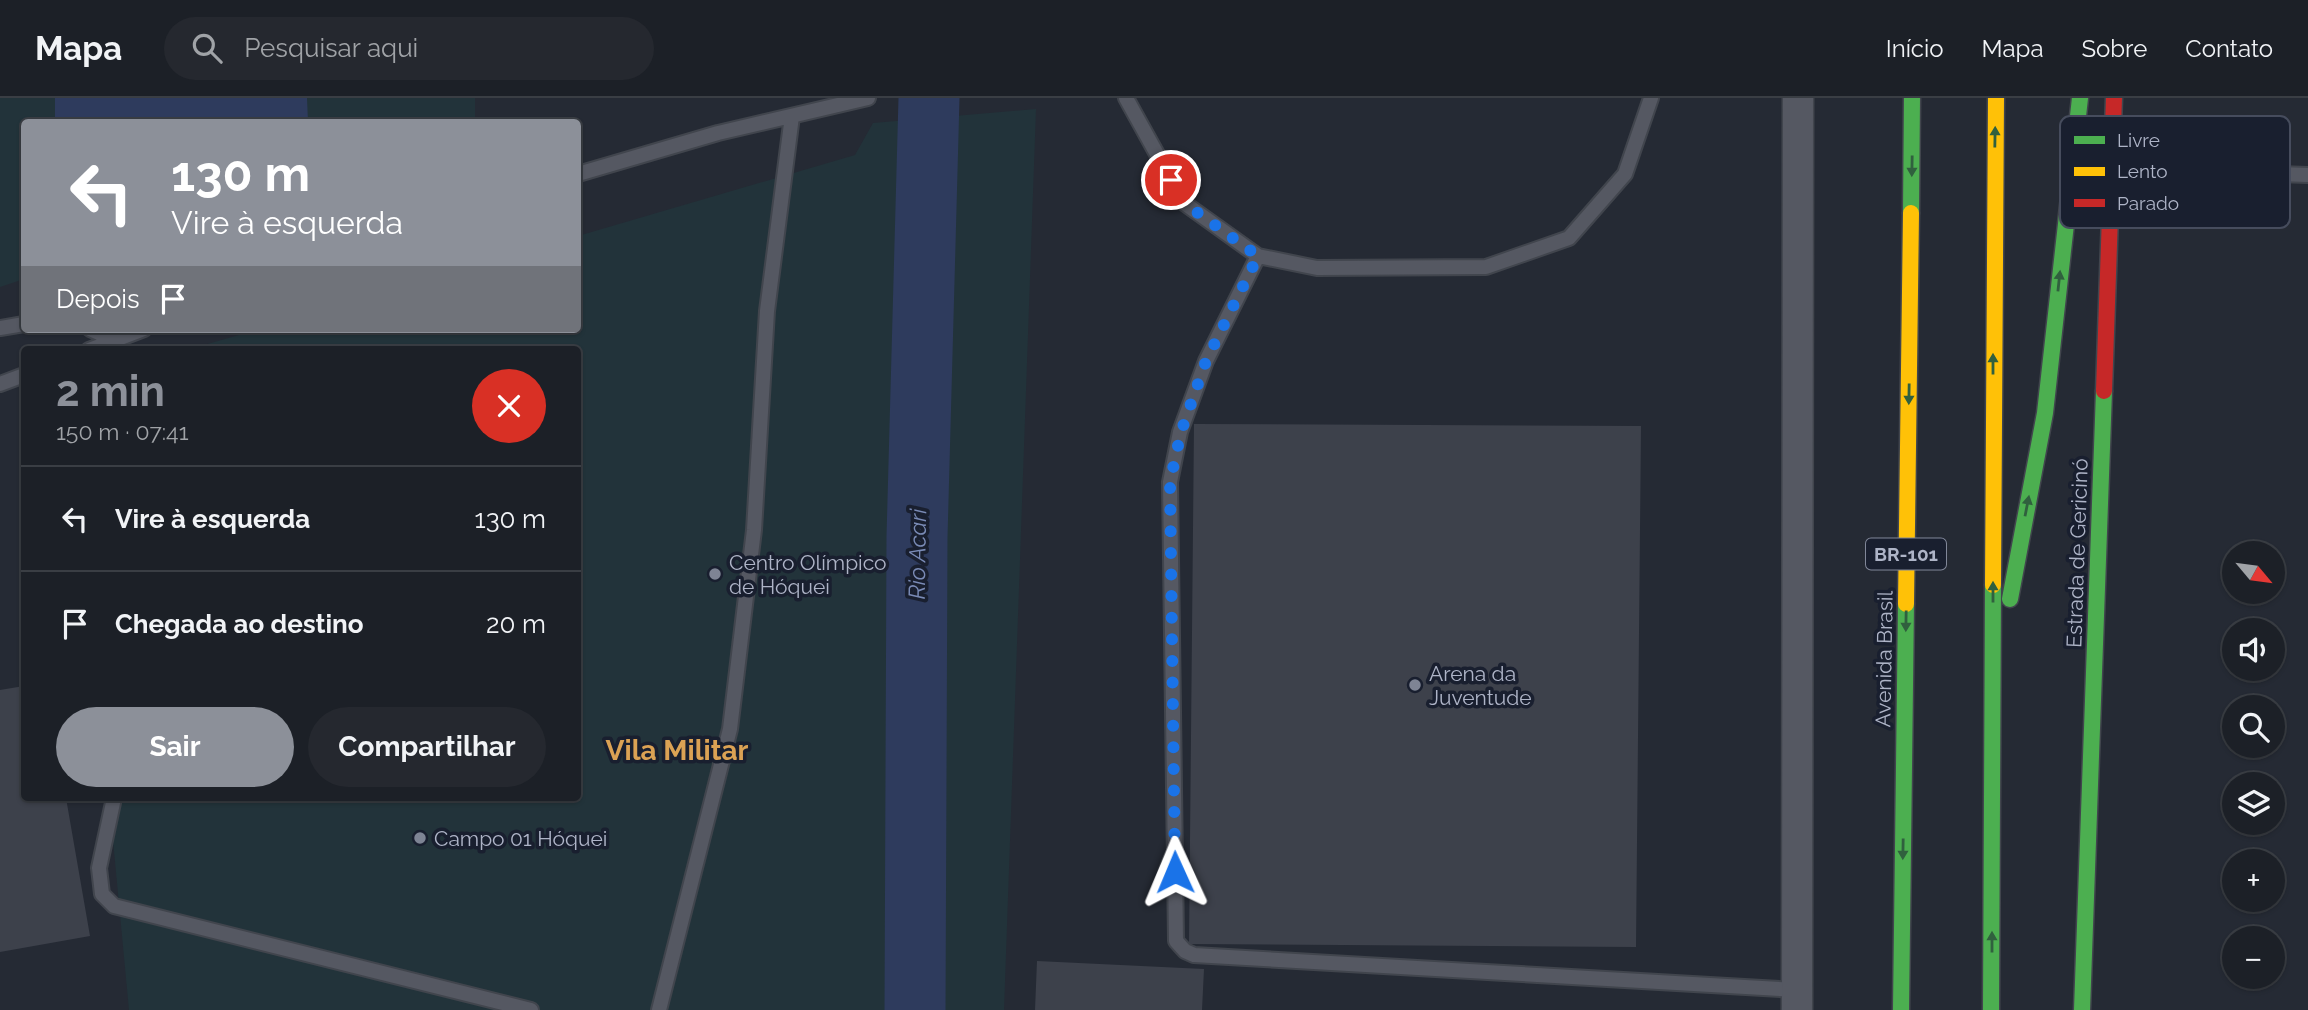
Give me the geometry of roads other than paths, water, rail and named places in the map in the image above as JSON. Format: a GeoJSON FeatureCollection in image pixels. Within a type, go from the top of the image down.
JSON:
{"type":"FeatureCollection","features":[{"type":"Feature","properties":{"kind":"main road","name":"Avenida Brasil"},"geometry":{"type":"LineString","coordinates":[[1900,1010],[1912,98]]}},
{"type":"Feature","properties":{"kind":"main road"},"geometry":{"type":"LineString","coordinates":[[1992,1010],[1996,98]]}},
{"type":"Feature","properties":{"kind":"main road"},"geometry":{"type":"LineString","coordinates":[[2078,116],[2080,98]]}},
{"type":"Feature","properties":{"kind":"main road","name":"Estrada de Gericinó"},"geometry":{"type":"LineString","coordinates":[[2113,116],[2114,98]]}},
{"type":"Feature","properties":{"kind":"main road"},"geometry":{"type":"LineString","coordinates":[[1993,694],[2045,413],[2066,228]]}},
{"type":"Feature","properties":{"kind":"main road","name":"Estrada de Gericinó"},"geometry":{"type":"LineString","coordinates":[[2082,1010],[2110,228]]}},
{"type":"Feature","properties":{"kind":"street"},"geometry":{"type":"LineString","coordinates":[[1797,1000],[1798,98]]}},
{"type":"Feature","properties":{"kind":"lane"},"geometry":{"type":"LineString","coordinates":[[581,173],[718,133],[868,98]]}},
{"type":"Feature","properties":{"kind":"lane"},"geometry":{"type":"LineString","coordinates":[[1126,98],[1184,203],[1258,256],[1317,268],[1486,267],[1569,238],[1625,174],[1651,98]]}},
{"type":"Feature","properties":{"kind":"lane"},"geometry":{"type":"LineString","coordinates":[[659,1010],[730,729],[754,530],[767,311],[792,116]]}},
{"type":"Feature","properties":{"kind":"lane"},"geometry":{"type":"LineString","coordinates":[[2290,174],[2308,175]]}},
{"type":"Feature","properties":{"kind":"lane"},"geometry":{"type":"LineString","coordinates":[[1258,256],[1206,361],[1181,432],[1170,482],[1176,941],[1185,951],[1194,955],[1797,1000]]}},
{"type":"Feature","properties":{"kind":"lane"},"geometry":{"type":"LineString","coordinates":[[0,328],[21,324]]}},
{"type":"Feature","properties":{"kind":"lane"},"geometry":{"type":"LineString","coordinates":[[97,333],[117,345],[137,333]]}},
{"type":"Feature","properties":{"kind":"lane"},"geometry":{"type":"LineString","coordinates":[[0,384],[21,376]]}},
{"type":"Feature","properties":{"kind":"lane"},"geometry":{"type":"LineString","coordinates":[[113,801],[99,868],[102,894],[114,906],[531,1010]]}},
{"type":"Feature","properties":{"kind":"water"},"geometry":{"type":"Polygon","coordinates":[[[55,98],[307,98],[308,119],[55,119],[55,98]]]}},
{"type":"Feature","properties":{"kind":"waterway","name":"Rio Acari"},"geometry":{"type":"LineString","coordinates":[[915,1010],[917,537],[929,98]]}},
{"type":"Feature","properties":{"kind":"place","name":"Centro Olímpico de Hóquei"},"geometry":{"type":"Point","coordinates":[715,574]}},
{"type":"Feature","properties":{"kind":"place","name":"Arena da Juventude"},"geometry":{"type":"Point","coordinates":[1415,685]}},
{"type":"Feature","properties":{"kind":"place","name":"Campo 01 Hóquei"},"geometry":{"type":"Point","coordinates":[420,838]}},
{"type":"Feature","properties":{"kind":"district","name":"Vila Militar"},"geometry":{"type":"Point","coordinates":[677,750]}}]}
